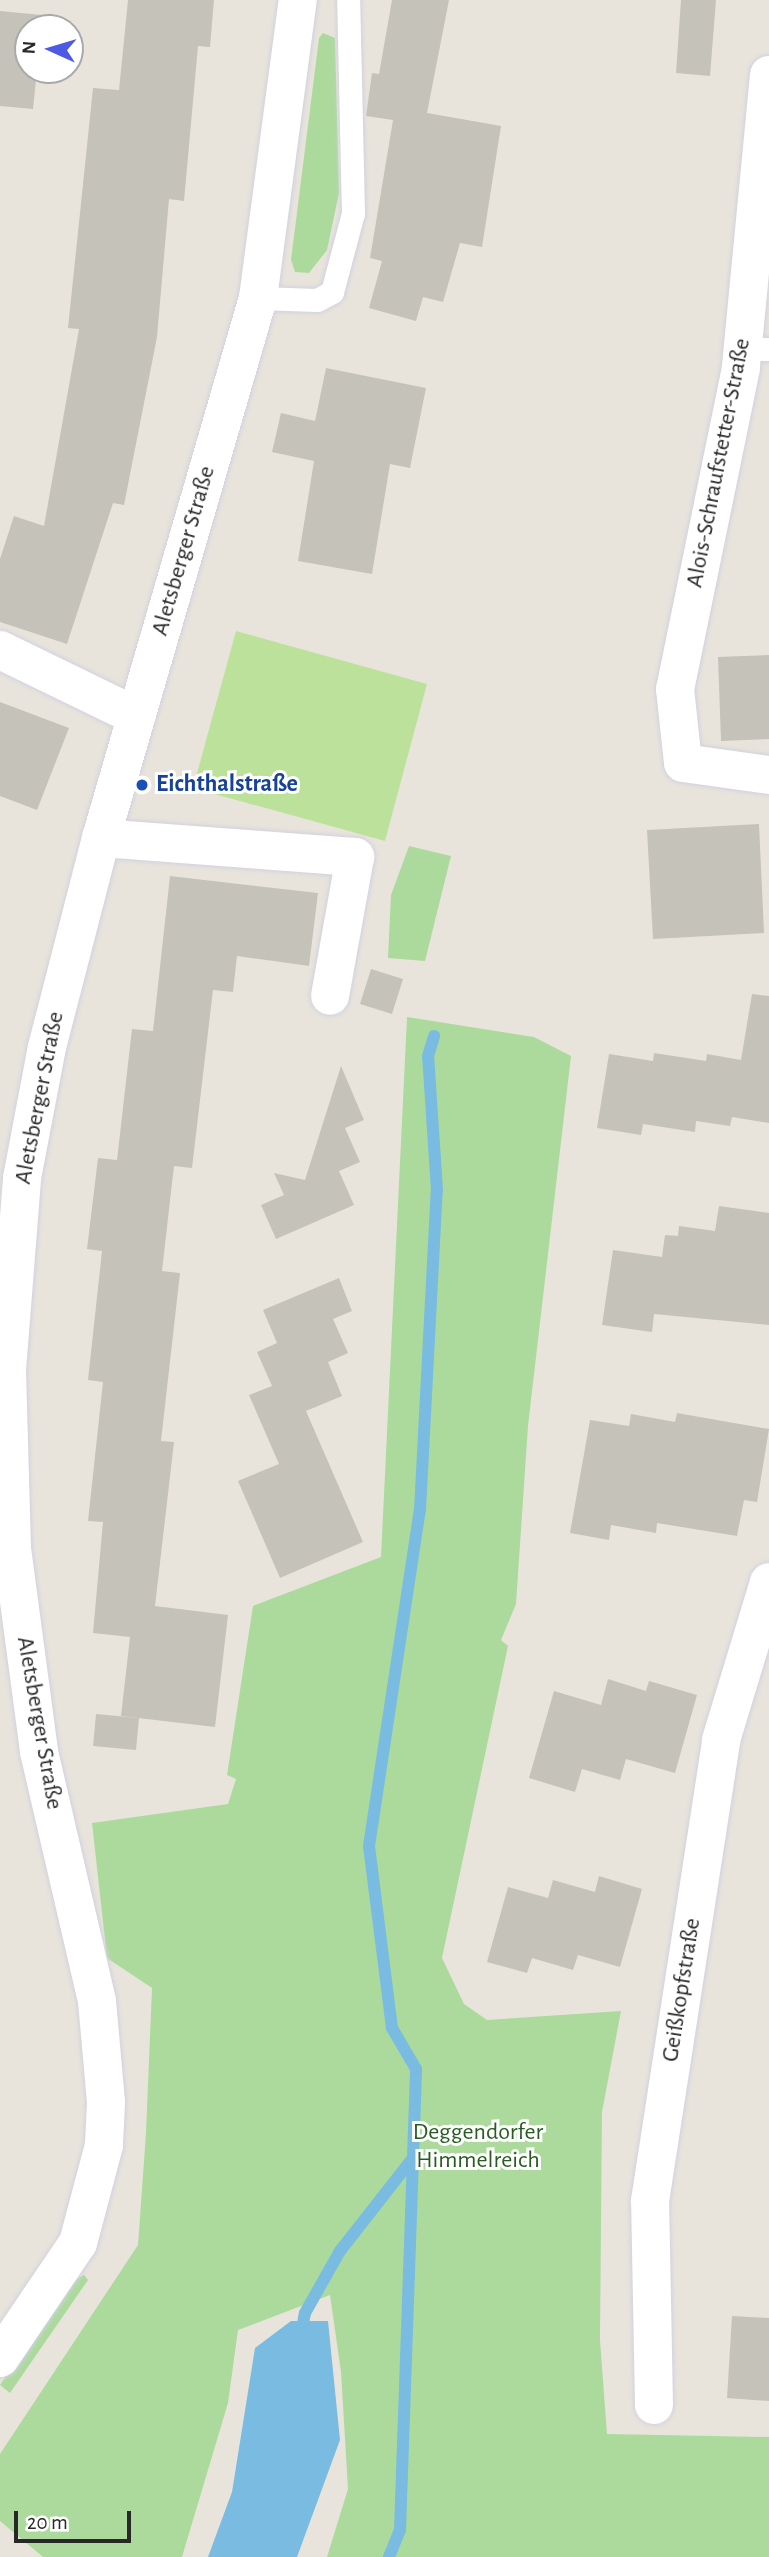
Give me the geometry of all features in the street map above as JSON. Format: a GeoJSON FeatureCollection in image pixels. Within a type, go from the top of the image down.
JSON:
{"type":"FeatureCollection","features":[{"type":"Feature","properties":{"kind":"street","name":"Aletsberger Straße"},"geometry":{"type":"LineString","coordinates":[[0,2358],[78,2244],[104,2145],[106,2102],[97,2001],[39,1751],[7,1481],[7,1370],[22,1178],[47,1048],[101,838],[258,298],[298,0]]}},
{"type":"Feature","properties":{"kind":"street","name":"Alois-Schraufstetter-Straße"},"geometry":{"type":"LineString","coordinates":[[769,75],[756,349],[675,689],[683,764],[769,775]]}},
{"type":"Feature","properties":{"kind":"street"},"geometry":{"type":"LineString","coordinates":[[0,650],[136,716]]}},
{"type":"Feature","properties":{"kind":"street"},"geometry":{"type":"LineString","coordinates":[[101,838],[355,857],[330,996]]}},
{"type":"Feature","properties":{"kind":"street","name":"Geißkopfstraße"},"geometry":{"type":"LineString","coordinates":[[654,2405],[650,2201],[721,1740],[769,1582]]}},
{"type":"Feature","properties":{"kind":"lane"},"geometry":{"type":"LineString","coordinates":[[258,298],[317,300],[332,292],[353,213],[348,0]]}},
{"type":"Feature","properties":{"kind":"green space"},"geometry":{"type":"Polygon","coordinates":[[[323,33],[335,38],[339,193],[327,250],[309,273],[295,272],[291,260],[319,38],[323,33]]]}},
{"type":"Feature","properties":{"kind":"green space"},"geometry":{"type":"Polygon","coordinates":[[[236,631],[427,684],[385,841],[193,788],[236,631]]]}},
{"type":"Feature","properties":{"kind":"green space"},"geometry":{"type":"Polygon","coordinates":[[[409,846],[451,856],[425,961],[388,958],[391,895],[409,846]]]}},
{"type":"Feature","properties":{"kind":"green space","name":"Deggendorfer Himmelreich"},"geometry":{"type":"Polygon","coordinates":[[[407,1017],[534,1037],[571,1056],[528,1426],[516,1604],[501,1640],[508,1646],[442,1958],[464,2004],[487,2020],[621,2011],[602,2112],[600,2340],[607,2434],[769,2437],[769,2557],[327,2557],[348,2489],[341,2372],[330,2295],[238,2330],[228,2403],[182,2557],[43,2557],[0,2521],[0,2454],[138,2245],[146,2133],[152,1988],[107,1958],[92,1823],[228,1804],[236,1779],[227,1775],[253,1606],[381,1557],[407,1017]]]}},
{"type":"Feature","properties":{"kind":"green space"},"geometry":{"type":"Polygon","coordinates":[[[84,2275],[88,2280],[10,2393],[0,2385],[71,2283],[84,2275]]]}},
{"type":"Feature","properties":{"kind":"water"},"geometry":{"type":"Polygon","coordinates":[[[291,2321],[328,2321],[340,2440],[297,2557],[208,2557],[232,2492],[255,2348],[291,2321]]]}},
{"type":"Feature","properties":{"kind":"building"},"geometry":{"type":"Polygon","coordinates":[[[128,0],[214,0],[210,47],[198,46],[184,201],[169,199],[157,337],[124,505],[113,503],[67,644],[0,622],[0,559],[14,516],[44,526],[79,329],[68,328],[93,88],[119,90],[128,0]]]}},
{"type":"Feature","properties":{"kind":"building"},"geometry":{"type":"Polygon","coordinates":[[[392,0],[449,0],[427,113],[501,126],[482,247],[460,243],[443,302],[423,297],[416,321],[369,308],[382,261],[370,258],[393,120],[366,116],[372,73],[379,74],[392,0]]]}},
{"type":"Feature","properties":{"kind":"building"},"geometry":{"type":"Polygon","coordinates":[[[681,0],[716,0],[710,76],[676,73],[681,0]]]}},
{"type":"Feature","properties":{"kind":"building"},"geometry":{"type":"Polygon","coordinates":[[[0,11],[32,14],[14,14],[14,84],[36,84],[33,109],[0,106],[0,11]]]}},
{"type":"Feature","properties":{"kind":"building"},"geometry":{"type":"Polygon","coordinates":[[[326,368],[426,388],[410,468],[390,464],[372,574],[298,561],[314,461],[272,452],[281,413],[315,421],[326,368]]]}},
{"type":"Feature","properties":{"kind":"building"},"geometry":{"type":"Polygon","coordinates":[[[769,655],[769,739],[721,741],[718,657],[769,655]]]}},
{"type":"Feature","properties":{"kind":"building"},"geometry":{"type":"Polygon","coordinates":[[[0,702],[69,728],[37,810],[0,796],[0,702]]]}},
{"type":"Feature","properties":{"kind":"building"},"geometry":{"type":"Polygon","coordinates":[[[759,824],[764,933],[653,939],[647,830],[759,824]]]}},
{"type":"Feature","properties":{"kind":"building"},"geometry":{"type":"Polygon","coordinates":[[[170,876],[318,893],[309,966],[237,956],[233,992],[213,990],[192,1168],[174,1166],[162,1271],[180,1273],[161,1441],[174,1442],[155,1606],[228,1615],[215,1727],[121,1716],[130,1637],[93,1633],[103,1522],[88,1521],[103,1382],[88,1380],[102,1251],[87,1249],[98,1158],[117,1160],[132,1029],[153,1031],[170,876]]]}},
{"type":"Feature","properties":{"kind":"building"},"geometry":{"type":"Polygon","coordinates":[[[371,969],[403,979],[392,1014],[360,1004],[371,969]]]}},
{"type":"Feature","properties":{"kind":"building"},"geometry":{"type":"Polygon","coordinates":[[[752,994],[769,996],[769,1123],[732,1117],[730,1126],[696,1121],[695,1132],[643,1124],[641,1135],[597,1128],[609,1054],[653,1061],[654,1053],[706,1061],[707,1054],[741,1060],[752,994]]]}},
{"type":"Feature","properties":{"kind":"building"},"geometry":{"type":"Polygon","coordinates":[[[341,1066],[364,1120],[345,1128],[360,1162],[339,1171],[354,1205],[276,1239],[261,1205],[284,1195],[274,1173],[305,1180],[341,1066]]]}},
{"type":"Feature","properties":{"kind":"building"},"geometry":{"type":"Polygon","coordinates":[[[719,1206],[769,1213],[769,1325],[654,1314],[652,1332],[602,1325],[613,1250],[662,1257],[665,1235],[678,1236],[679,1226],[715,1231],[719,1206]]]}},
{"type":"Feature","properties":{"kind":"building"},"geometry":{"type":"Polygon","coordinates":[[[339,1278],[352,1311],[333,1319],[348,1353],[328,1362],[342,1396],[306,1411],[363,1542],[280,1578],[238,1481],[279,1464],[249,1395],[272,1386],[257,1352],[277,1343],[263,1310],[339,1278]]]}},
{"type":"Feature","properties":{"kind":"building"},"geometry":{"type":"Polygon","coordinates":[[[677,1413],[769,1429],[757,1502],[744,1500],[737,1536],[657,1523],[656,1533],[611,1525],[609,1540],[570,1533],[590,1420],[629,1426],[631,1414],[675,1422],[677,1413]]]}},
{"type":"Feature","properties":{"kind":"building"},"geometry":{"type":"Polygon","coordinates":[[[608,1679],[646,1691],[649,1681],[697,1695],[675,1773],[626,1759],[620,1780],[582,1769],[575,1792],[529,1778],[554,1691],[601,1705],[608,1679]]]}},
{"type":"Feature","properties":{"kind":"building"},"geometry":{"type":"Polygon","coordinates":[[[96,1714],[139,1718],[136,1750],[93,1746],[96,1714]]]}},
{"type":"Feature","properties":{"kind":"building"},"geometry":{"type":"Polygon","coordinates":[[[599,1876],[642,1889],[620,1967],[578,1955],[573,1970],[532,1958],[527,1973],[487,1962],[508,1887],[548,1898],[553,1880],[595,1892],[599,1876]]]}},
{"type":"Feature","properties":{"kind":"building"},"geometry":{"type":"Polygon","coordinates":[[[732,2316],[769,2318],[769,2401],[727,2398],[732,2316]]]}},
{"type":"Feature","properties":{"kind":"waterway"},"geometry":{"type":"LineString","coordinates":[[389,2557],[400,2530],[416,2069],[392,2028],[369,1846],[420,1510],[437,1190],[428,1056],[434,1036]]}},
{"type":"Feature","properties":{"kind":"waterway"},"geometry":{"type":"LineString","coordinates":[[301,2335],[305,2313],[340,2251],[413,2158]]}},
{"type":"Feature","properties":{"kind":"place","name":"Eichthalstraße"},"geometry":{"type":"Point","coordinates":[142,785]}}]}
